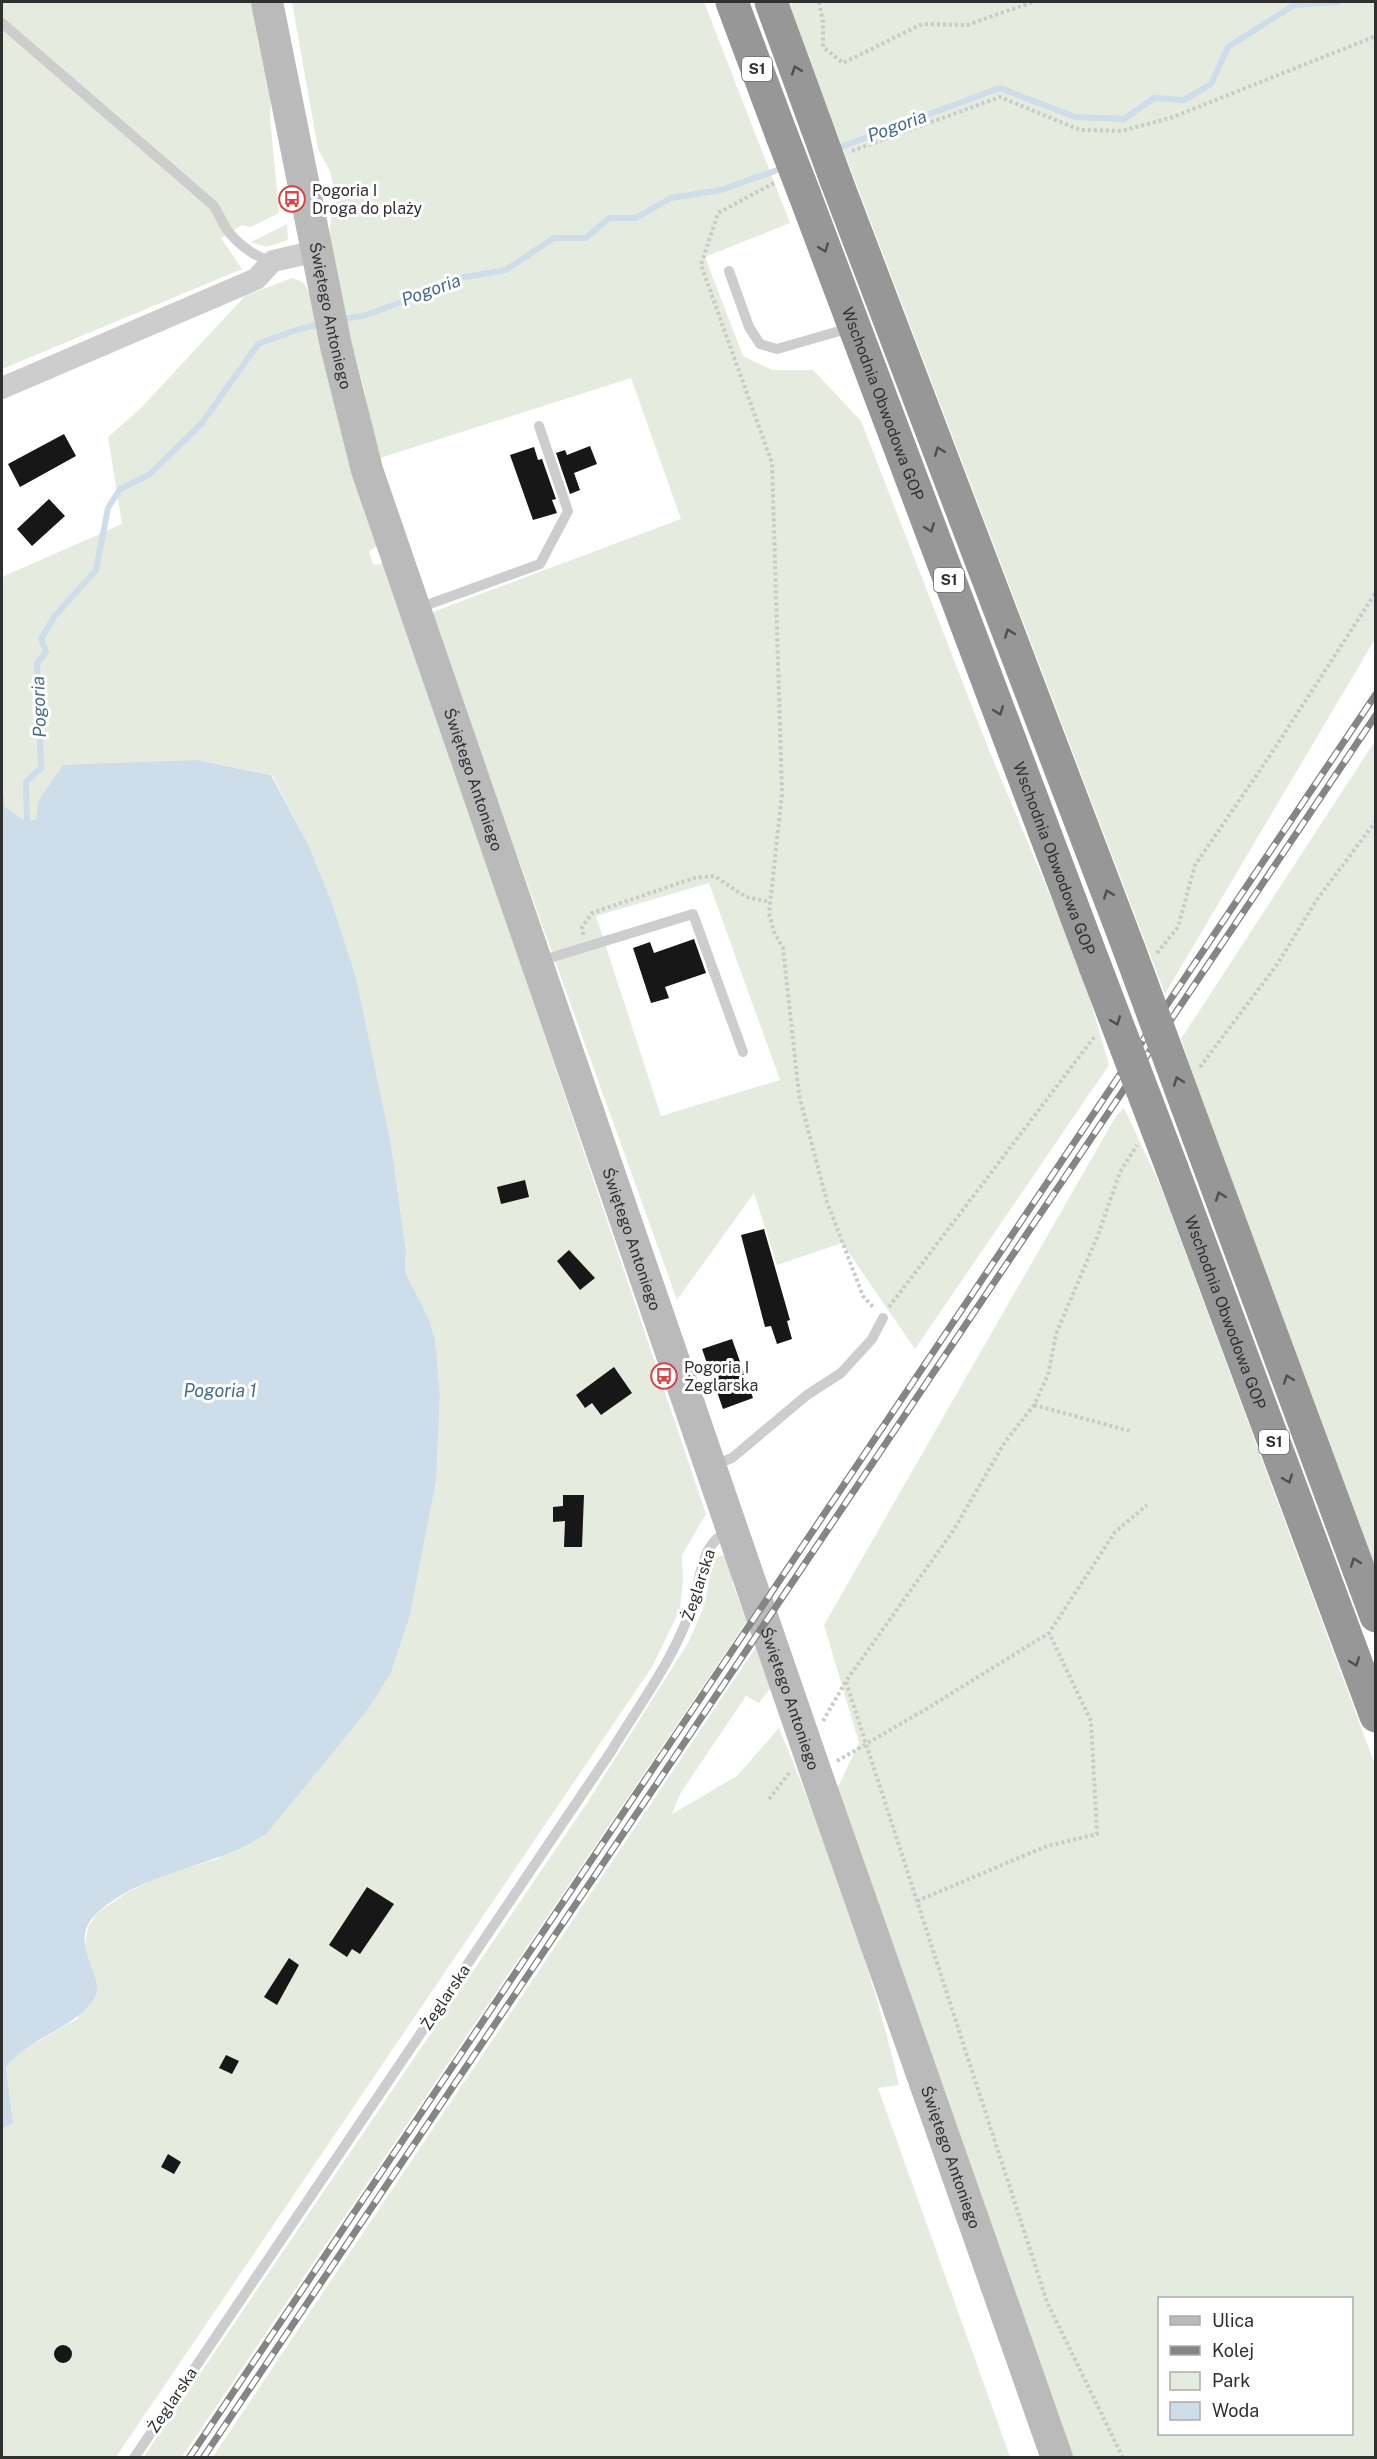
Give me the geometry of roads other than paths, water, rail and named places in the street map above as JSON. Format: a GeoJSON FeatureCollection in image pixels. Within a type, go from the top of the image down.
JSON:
{"type":"FeatureCollection","features":[{"type":"Feature","properties":{"kind":"highway","name":"Wschodnia Obwodowa GOP"},"geometry":{"type":"LineString","coordinates":[[732,2],[782,136],[791,187],[854,326],[1376,1716]]}},
{"type":"Feature","properties":{"kind":"highway","name":"S1"},"geometry":{"type":"LineString","coordinates":[[771,2],[836,180],[1129,948],[1376,1616]]}},
{"type":"Feature","properties":{"kind":"street","name":"Świętego Antoniego"},"geometry":{"type":"LineString","coordinates":[[267,2],[327,302],[359,443],[812,1761],[1057,2457]]}},
{"type":"Feature","properties":{"kind":"street"},"geometry":{"type":"LineString","coordinates":[[2,388],[256,279],[273,261],[317,251]]}},
{"type":"Feature","properties":{"kind":"lane"},"geometry":{"type":"LineString","coordinates":[[2,23],[213,205],[228,231],[240,242],[257,256],[273,261]]}},
{"type":"Feature","properties":{"kind":"lane"},"geometry":{"type":"LineString","coordinates":[[729,271],[749,327],[760,344],[777,349],[854,326]]}},
{"type":"Feature","properties":{"kind":"lane"},"geometry":{"type":"LineString","coordinates":[[415,609],[540,564],[568,510],[539,426]]}},
{"type":"Feature","properties":{"kind":"lane"},"geometry":{"type":"LineString","coordinates":[[536,962],[693,914],[743,1052]]}},
{"type":"Feature","properties":{"kind":"lane"},"geometry":{"type":"LineString","coordinates":[[710,1466],[732,1458],[807,1395],[840,1373],[872,1339],[883,1318]]}},
{"type":"Feature","properties":{"kind":"lane","name":"Żeglarska"},"geometry":{"type":"LineString","coordinates":[[134,2457],[612,1750],[682,1631],[706,1551],[716,1537],[732,1530]]}},
{"type":"Feature","properties":{"kind":"water","name":"Pogoria 1"},"geometry":{"type":"Polygon","coordinates":[[[197,760],[271,775],[308,844],[331,900],[356,977],[391,1144],[406,1251],[405,1272],[428,1317],[435,1339],[440,1395],[436,1481],[410,1616],[391,1673],[365,1713],[267,1833],[226,1854],[138,1887],[117,1898],[98,1912],[89,1924],[85,1935],[85,1947],[96,1979],[95,1997],[76,2018],[27,2048],[6,2067],[13,2123],[2,2129],[2,778],[5,807],[27,822],[36,819],[39,800],[63,765],[197,760]]]}},
{"type":"Feature","properties":{"kind":"waterway","name":"Pogoria"},"geometry":{"type":"LineString","coordinates":[[835,149],[1000,88],[1075,117],[1124,119],[1154,98],[1184,100],[1211,84],[1228,47],[1294,5],[1338,2]]}},
{"type":"Feature","properties":{"kind":"waterway","name":"Pogoria"},"geometry":{"type":"LineString","coordinates":[[340,320],[366,315],[426,293],[454,279],[506,270],[554,238],[586,238],[609,218],[636,218],[671,198],[721,190],[783,168]]}},
{"type":"Feature","properties":{"kind":"waterway","name":"Pogoria"},"geometry":{"type":"LineString","coordinates":[[27,822],[26,782],[41,768],[37,663],[46,652],[41,639],[54,617],[96,570],[108,508],[120,489],[150,474],[202,423],[258,344],[296,330],[321,324]]}},
{"type":"Feature","properties":{"kind":"railway"},"geometry":{"type":"LineString","coordinates":[[189,2458],[1376,694]]}},
{"type":"Feature","properties":{"kind":"railway"},"geometry":{"type":"LineString","coordinates":[[203,2458],[1376,715]]}},
{"type":"Feature","properties":{"kind":"place","name":"Pogoria I Droga do plaży"},"geometry":{"type":"Point","coordinates":[292,199]}},
{"type":"Feature","properties":{"kind":"place","name":"Pogoria I Żeglarska"},"geometry":{"type":"Point","coordinates":[664,1376]}}]}
